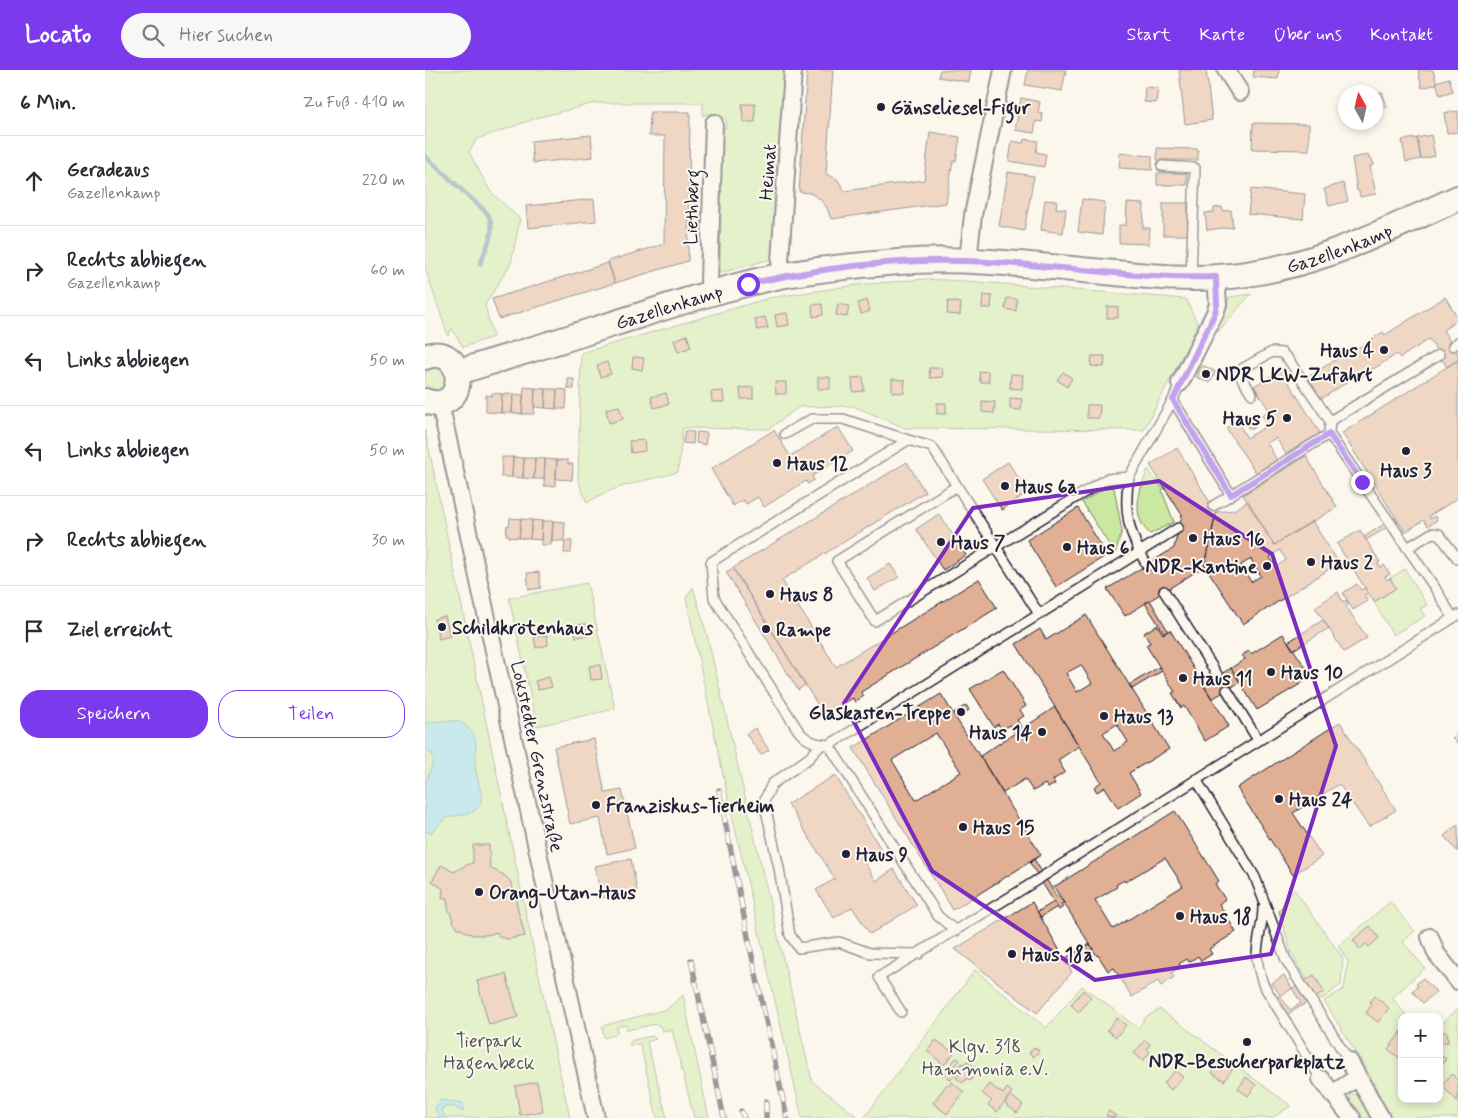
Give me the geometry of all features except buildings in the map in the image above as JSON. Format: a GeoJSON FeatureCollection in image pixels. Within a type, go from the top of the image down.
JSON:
{"type":"FeatureCollection","features":[{"type":"Feature","properties":{"kind":"street","name":"Heimat"},"geometry":{"type":"LineString","coordinates":[[782,276],[780,261],[793,70]]}},
{"type":"Feature","properties":{"kind":"street"},"geometry":{"type":"LineString","coordinates":[[968,261],[973,216],[1003,70]]}},
{"type":"Feature","properties":{"kind":"street"},"geometry":{"type":"LineString","coordinates":[[1226,70],[1240,92]]}},
{"type":"Feature","properties":{"kind":"street","name":"Liethberg"},"geometry":{"type":"LineString","coordinates":[[711,293],[709,280],[714,123]]}},
{"type":"Feature","properties":{"kind":"street","name":"Gazellenkamp"},"geometry":{"type":"LineString","coordinates":[[458,372],[711,293],[782,276],[815,271],[897,262],[968,261],[1160,277],[1216,277],[1257,273],[1307,262],[1347,248],[1458,198]]}},
{"type":"Feature","properties":{"kind":"street"},"geometry":{"type":"LineString","coordinates":[[1180,383],[1215,313],[1217,304],[1216,277]]}},
{"type":"Feature","properties":{"kind":"street"},"geometry":{"type":"LineString","coordinates":[[426,352],[446,358],[458,372],[459,382],[449,399],[433,402]]}},
{"type":"Feature","properties":{"kind":"street","name":"Lokstedter Grenzstraße"},"geometry":{"type":"LineString","coordinates":[[433,402],[596,1118]]}},
{"type":"Feature","properties":{"kind":"street"},"geometry":{"type":"LineString","coordinates":[[1430,938],[1436,953],[1458,981]]}},
{"type":"Feature","properties":{"kind":"street"},"geometry":{"type":"LineString","coordinates":[[1349,1061],[1381,1118]]}},
{"type":"Feature","properties":{"kind":"street"},"geometry":{"type":"LineString","coordinates":[[1332,1094],[1358,1077]]}},
{"type":"Feature","properties":{"kind":"street"},"geometry":{"type":"LineString","coordinates":[[1321,1079],[1351,1118]]}},
{"type":"Feature","properties":{"kind":"lane"},"geometry":{"type":"LineString","coordinates":[[1162,166],[1195,168],[1191,278]]}},
{"type":"Feature","properties":{"kind":"lane"},"geometry":{"type":"LineString","coordinates":[[901,1012],[879,977],[956,931],[1455,616],[1329,434],[1330,422],[1288,359],[1281,353],[1272,352],[1242,369],[1241,377],[1253,394]]}},
{"type":"Feature","properties":{"kind":"lane"},"geometry":{"type":"LineString","coordinates":[[1330,422],[1439,355]]}},
{"type":"Feature","properties":{"kind":"lane"},"geometry":{"type":"LineString","coordinates":[[1147,564],[1139,552],[1127,517],[1126,497],[1129,477],[1173,400],[1180,383]]}},
{"type":"Feature","properties":{"kind":"lane"},"geometry":{"type":"LineString","coordinates":[[1173,400],[1231,495]]}},
{"type":"Feature","properties":{"kind":"lane"},"geometry":{"type":"LineString","coordinates":[[785,434],[812,419],[843,419],[932,447],[1039,614]]}},
{"type":"Feature","properties":{"kind":"lane"},"geometry":{"type":"LineString","coordinates":[[1213,506],[1329,434]]}},
{"type":"Feature","properties":{"kind":"lane"},"geometry":{"type":"LineString","coordinates":[[908,440],[711,562],[714,598],[801,735],[811,742],[825,744],[938,916],[956,931]]}},
{"type":"Feature","properties":{"kind":"lane"},"geometry":{"type":"LineString","coordinates":[[957,486],[837,560],[875,621],[1107,479],[1129,477]]}},
{"type":"Feature","properties":{"kind":"lane"},"geometry":{"type":"LineString","coordinates":[[919,954],[870,953],[839,942],[799,948],[790,935],[779,868],[764,801],[772,784],[809,758],[825,744],[1178,528]]}},
{"type":"Feature","properties":{"kind":"lane"},"geometry":{"type":"LineString","coordinates":[[1407,548],[1432,533],[1439,534],[1458,559]]}},
{"type":"Feature","properties":{"kind":"lane"},"geometry":{"type":"LineString","coordinates":[[1164,591],[1218,676]]}},
{"type":"Feature","properties":{"kind":"lane"},"geometry":{"type":"LineString","coordinates":[[1227,690],[1259,740]]}},
{"type":"Feature","properties":{"kind":"lane"},"geometry":{"type":"LineString","coordinates":[[1196,779],[1255,877],[1286,960],[1349,1061]]}},
{"type":"Feature","properties":{"kind":"lane"},"geometry":{"type":"LineString","coordinates":[[1263,900],[1263,921],[1257,954],[1258,967],[1263,984],[1321,1079]]}},
{"type":"Feature","properties":{"kind":"highlighted area"},"geometry":{"type":"Polygon","coordinates":[[[1159,481],[1272,554],[1336,746],[1271,954],[1095,980],[932,871],[844,703],[973,508],[1159,481]]]}},
{"type":"Feature","properties":{"kind":"green space"},"geometry":{"type":"Polygon","coordinates":[[[425,70],[784,70],[775,258],[720,273],[722,132],[727,122],[722,116],[717,114],[703,116],[703,103],[595,103],[540,117],[477,139],[469,152],[490,191],[520,219],[511,263],[485,305],[493,337],[463,347],[452,329],[448,336],[425,268],[425,70]]]}},
{"type":"Feature","properties":{"kind":"green space"},"geometry":{"type":"Polygon","coordinates":[[[923,279],[1186,299],[1198,325],[1144,430],[905,428],[853,406],[799,407],[769,429],[683,428],[678,472],[607,492],[587,503],[578,480],[581,353],[769,298],[856,285],[923,279]]]}},
{"type":"Feature","properties":{"kind":"green space"},"geometry":{"type":"Polygon","coordinates":[[[1251,294],[1217,333],[1229,297],[1251,294]]]}},
{"type":"Feature","properties":{"kind":"green space"},"geometry":{"type":"Polygon","coordinates":[[[435,368],[443,371],[446,379],[443,387],[435,390],[427,387],[424,379],[427,371],[435,368]]]}},
{"type":"Feature","properties":{"kind":"green space","name":"Tierpark Hagenbeck"},"geometry":{"type":"Polygon","coordinates":[[[425,430],[550,1028],[570,1118],[425,1118],[425,430]]]}},
{"type":"Feature","properties":{"kind":"green space"},"geometry":{"type":"Polygon","coordinates":[[[1148,469],[1163,489],[1162,491],[1174,522],[1150,534],[1144,527],[1138,511],[1139,494],[1148,469]]]}},
{"type":"Feature","properties":{"kind":"green space"},"geometry":{"type":"Polygon","coordinates":[[[1108,486],[1114,488],[1122,531],[1115,554],[1082,502],[1108,486]]]}},
{"type":"Feature","properties":{"kind":"green space"},"geometry":{"type":"Polygon","coordinates":[[[1405,569],[1427,605],[1420,609],[1425,616],[1393,635],[1374,602],[1396,588],[1390,578],[1405,569]]]}},
{"type":"Feature","properties":{"kind":"green space"},"geometry":{"type":"Polygon","coordinates":[[[587,583],[615,709],[537,726],[509,598],[587,583]]]}},
{"type":"Feature","properties":{"kind":"green space"},"geometry":{"type":"Polygon","coordinates":[[[693,587],[707,635],[812,1081],[859,1118],[802,1118],[726,789],[686,598],[693,587]]]}},
{"type":"Feature","properties":{"kind":"green space"},"geometry":{"type":"Polygon","coordinates":[[[1294,889],[1343,958],[1341,985],[1321,1000],[1291,952],[1279,911],[1294,889]]]}},
{"type":"Feature","properties":{"kind":"green space"},"geometry":{"type":"Polygon","coordinates":[[[1390,902],[1415,931],[1403,942],[1425,968],[1392,998],[1405,1013],[1398,1013],[1398,1103],[1443,1103],[1443,1022],[1458,1009],[1458,1118],[1390,1118],[1371,1077],[1324,1001],[1344,989],[1348,961],[1338,946],[1390,902]]]}},
{"type":"Feature","properties":{"kind":"green space","name":"Klgv. 318 Hammonia e.V."},"geometry":{"type":"Polygon","coordinates":[[[975,970],[1046,1028],[1082,986],[1138,1028],[1146,1017],[1160,1009],[1291,1106],[1272,1118],[864,1118],[975,970]]]}},
{"type":"Feature","properties":{"kind":"green space"},"geometry":{"type":"Polygon","coordinates":[[[683,995],[709,1118],[694,1118],[672,1030],[662,1031],[660,1026],[656,1024],[627,1030],[626,1025],[617,1027],[615,1035],[604,1038],[602,1026],[667,1009],[683,995]]]}},
{"type":"Feature","properties":{"kind":"green space"},"geometry":{"type":"Polygon","coordinates":[[[652,1036],[656,1039],[647,1042],[667,1118],[657,1118],[640,1044],[630,1046],[630,1042],[633,1040],[652,1036]]]}},
{"type":"Feature","properties":{"kind":"green space"},"geometry":{"type":"Polygon","coordinates":[[[1356,1094],[1363,1099],[1374,1118],[1361,1118],[1354,1110],[1350,1102],[1350,1095],[1356,1094]]]}},
{"type":"Feature","properties":{"kind":"water"},"geometry":{"type":"Polygon","coordinates":[[[457,721],[464,724],[474,735],[476,744],[475,767],[482,798],[474,811],[445,818],[431,833],[425,831],[425,785],[434,759],[431,753],[425,750],[425,723],[457,721]]]}},
{"type":"Feature","properties":{"kind":"water"},"geometry":{"type":"Polygon","coordinates":[[[441,1100],[463,1103],[463,1112],[453,1107],[445,1107],[441,1111],[446,1118],[439,1118],[435,1108],[441,1100]]]}},
{"type":"Feature","properties":{"kind":"waterway"},"geometry":{"type":"LineString","coordinates":[[425,156],[487,213],[490,219],[491,232],[480,264]]}},
{"type":"Feature","properties":{"kind":"railway"},"geometry":{"type":"LineString","coordinates":[[719,790],[787,1118]]}},
{"type":"Feature","properties":{"kind":"railway"},"geometry":{"type":"LineString","coordinates":[[691,960],[724,1118]]}},
{"type":"Feature","properties":{"kind":"railway"},"geometry":{"type":"LineString","coordinates":[[766,1101],[766,1118]]}},
{"type":"Feature","properties":{"kind":"railway"},"geometry":{"type":"LineString","coordinates":[[741,1111],[744,1118]]}},
{"type":"Feature","properties":{"kind":"place","name":"Gänseliesel-Figur"},"geometry":{"type":"Point","coordinates":[881,107]}},
{"type":"Feature","properties":{"kind":"place","name":"Haus 4"},"geometry":{"type":"Point","coordinates":[1384,350]}},
{"type":"Feature","properties":{"kind":"place","name":"NDR LKW-Zufahrt"},"geometry":{"type":"Point","coordinates":[1206,374]}},
{"type":"Feature","properties":{"kind":"place","name":"Haus 5"},"geometry":{"type":"Point","coordinates":[1287,418]}},
{"type":"Feature","properties":{"kind":"place","name":"Haus 3"},"geometry":{"type":"Point","coordinates":[1406,451]}},
{"type":"Feature","properties":{"kind":"place","name":"Haus 12"},"geometry":{"type":"Point","coordinates":[777,463]}},
{"type":"Feature","properties":{"kind":"place","name":"Haus 6a"},"geometry":{"type":"Point","coordinates":[1005,486]}},
{"type":"Feature","properties":{"kind":"place","name":"Haus 16"},"geometry":{"type":"Point","coordinates":[1193,538]}},
{"type":"Feature","properties":{"kind":"place","name":"Haus 7"},"geometry":{"type":"Point","coordinates":[941,542]}},
{"type":"Feature","properties":{"kind":"place","name":"Haus 6"},"geometry":{"type":"Point","coordinates":[1067,547]}},
{"type":"Feature","properties":{"kind":"place","name":"Haus 2"},"geometry":{"type":"Point","coordinates":[1311,562]}},
{"type":"Feature","properties":{"kind":"place","name":"NDR-Kantine"},"geometry":{"type":"Point","coordinates":[1267,566]}},
{"type":"Feature","properties":{"kind":"place","name":"Haus 8"},"geometry":{"type":"Point","coordinates":[770,594]}},
{"type":"Feature","properties":{"kind":"place","name":"Schildkrötenhaus"},"geometry":{"type":"Point","coordinates":[442,627]}},
{"type":"Feature","properties":{"kind":"place","name":"Rampe"},"geometry":{"type":"Point","coordinates":[766,629]}},
{"type":"Feature","properties":{"kind":"place","name":"Haus 10"},"geometry":{"type":"Point","coordinates":[1271,672]}},
{"type":"Feature","properties":{"kind":"place","name":"Haus 11"},"geometry":{"type":"Point","coordinates":[1183,678]}},
{"type":"Feature","properties":{"kind":"place","name":"Glaskasten-Treppe"},"geometry":{"type":"Point","coordinates":[961,712]}},
{"type":"Feature","properties":{"kind":"place","name":"Haus 13"},"geometry":{"type":"Point","coordinates":[1104,716]}},
{"type":"Feature","properties":{"kind":"place","name":"Haus 14"},"geometry":{"type":"Point","coordinates":[1042,732]}},
{"type":"Feature","properties":{"kind":"place","name":"Haus 24"},"geometry":{"type":"Point","coordinates":[1279,799]}},
{"type":"Feature","properties":{"kind":"place","name":"Franziskus-Tierheim"},"geometry":{"type":"Point","coordinates":[596,805]}},
{"type":"Feature","properties":{"kind":"place","name":"Haus 15"},"geometry":{"type":"Point","coordinates":[963,827]}},
{"type":"Feature","properties":{"kind":"place","name":"Haus 9"},"geometry":{"type":"Point","coordinates":[846,854]}},
{"type":"Feature","properties":{"kind":"place","name":"Orang-Utan-Haus"},"geometry":{"type":"Point","coordinates":[479,892]}},
{"type":"Feature","properties":{"kind":"place","name":"Haus 18"},"geometry":{"type":"Point","coordinates":[1180,916]}},
{"type":"Feature","properties":{"kind":"place","name":"Haus 18a"},"geometry":{"type":"Point","coordinates":[1012,954]}},
{"type":"Feature","properties":{"kind":"place","name":"NDR-Besucherparkplatz"},"geometry":{"type":"Point","coordinates":[1247,1042]}},
{"type":"Feature","properties":{"kind":"route"},"geometry":{"type":"LineString","coordinates":[[748,284],[815,271],[897,262],[937,260],[1001,263],[1160,277],[1216,277],[1217,304],[1215,313],[1173,400],[1231,495],[1329,434],[1362,482]]}}]}
